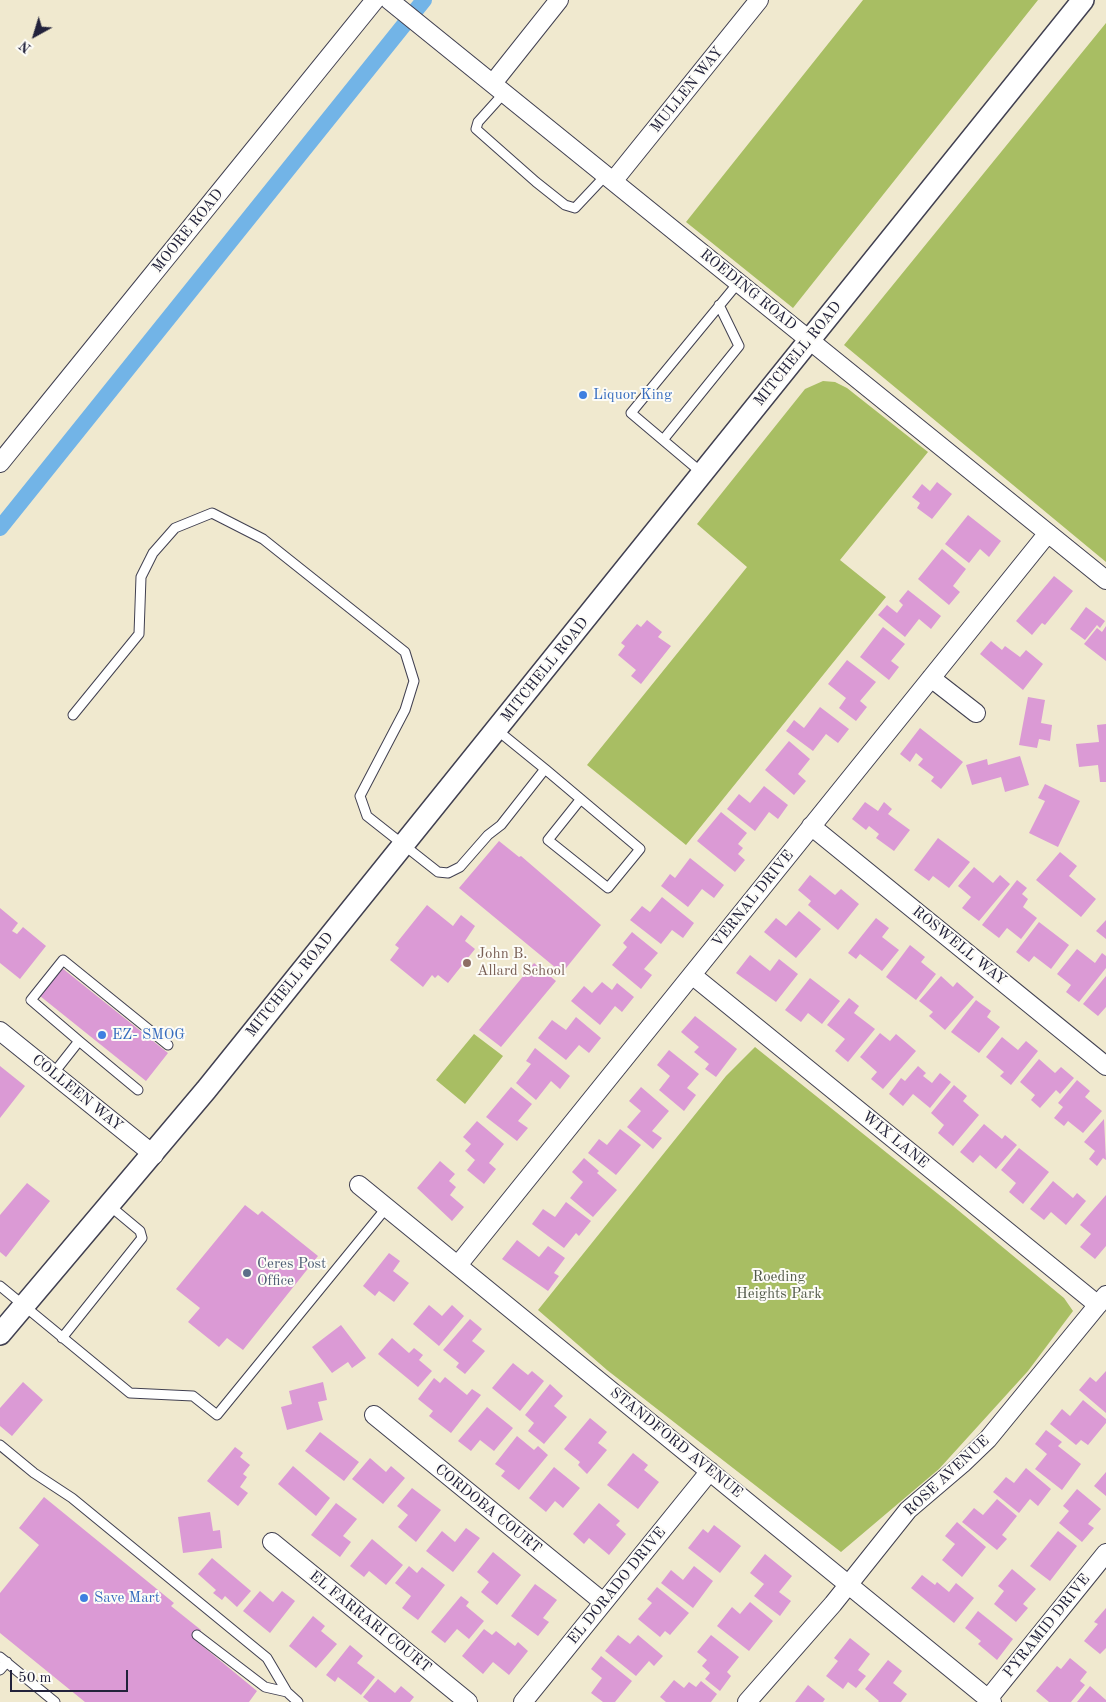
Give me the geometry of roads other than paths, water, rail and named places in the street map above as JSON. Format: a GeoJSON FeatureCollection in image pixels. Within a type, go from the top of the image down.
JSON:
{"type":"FeatureCollection","features":[{"type":"Feature","properties":{"kind":"street","name":"MOORE ROAD"},"geometry":{"type":"LineString","coordinates":[[0,463],[375,0]]}},
{"type":"Feature","properties":{"kind":"street"},"geometry":{"type":"LineString","coordinates":[[499,87],[559,0]]}},
{"type":"Feature","properties":{"kind":"street","name":"MULLEN WAY"},"geometry":{"type":"LineString","coordinates":[[610,177],[759,0]]}},
{"type":"Feature","properties":{"kind":"street","name":"MITCHELL ROAD"},"geometry":{"type":"LineString","coordinates":[[0,1334],[154,1155],[1083,0]]}},
{"type":"Feature","properties":{"kind":"street","name":"ROEDING ROAD"},"geometry":{"type":"LineString","coordinates":[[395,5],[499,87],[1106,580]]}},
{"type":"Feature","properties":{"kind":"street","name":"VERNAL DRIVE"},"geometry":{"type":"LineString","coordinates":[[458,1265],[1048,533]]}},
{"type":"Feature","properties":{"kind":"street"},"geometry":{"type":"LineString","coordinates":[[931,678],[976,713]]}},
{"type":"Feature","properties":{"kind":"street","name":"ROSWELL WAY"},"geometry":{"type":"LineString","coordinates":[[811,826],[1106,1066]]}},
{"type":"Feature","properties":{"kind":"street","name":"WIX LANE"},"geometry":{"type":"LineString","coordinates":[[692,975],[1102,1300]]}},
{"type":"Feature","properties":{"kind":"street","name":"COLLEEN WAY"},"geometry":{"type":"LineString","coordinates":[[0,1032],[154,1155]]}},
{"type":"Feature","properties":{"kind":"street","name":"STANDFORD AVENUE"},"geometry":{"type":"LineString","coordinates":[[359,1185],[990,1700]]}},
{"type":"Feature","properties":{"kind":"street","name":"ROSE AVENUE"},"geometry":{"type":"LineString","coordinates":[[747,1702],[849,1584],[908,1510],[988,1439],[1102,1300]]}},
{"type":"Feature","properties":{"kind":"street","name":"CORDOBA COURT"},"geometry":{"type":"LineString","coordinates":[[374,1415],[603,1602]]}},
{"type":"Feature","properties":{"kind":"street","name":"EL DORADO DRIVE"},"geometry":{"type":"LineString","coordinates":[[523,1702],[710,1471]]}},
{"type":"Feature","properties":{"kind":"street","name":"EL FARRARI COURT"},"geometry":{"type":"LineString","coordinates":[[272,1542],[468,1702]]}},
{"type":"Feature","properties":{"kind":"street","name":"PYRAMID DRIVE"},"geometry":{"type":"LineString","coordinates":[[990,1700],[1105,1557]]}},
{"type":"Feature","properties":{"kind":"lane"},"geometry":{"type":"LineString","coordinates":[[499,87],[478,122],[476,129],[565,205],[575,208],[610,177]]}},
{"type":"Feature","properties":{"kind":"lane"},"geometry":{"type":"LineString","coordinates":[[702,473],[631,413],[738,283]]}},
{"type":"Feature","properties":{"kind":"lane"},"geometry":{"type":"LineString","coordinates":[[663,440],[739,346],[719,305]]}},
{"type":"Feature","properties":{"kind":"lane"},"geometry":{"type":"LineString","coordinates":[[73,715],[139,634],[141,577],[152,553],[175,528],[212,512],[263,539],[405,652],[414,680],[405,710],[360,796],[367,816],[403,845],[438,872],[448,873],[458,869],[488,834],[501,825],[545,770]]}},
{"type":"Feature","properties":{"kind":"lane"},"geometry":{"type":"LineString","coordinates":[[497,730],[640,849],[608,888],[548,840],[580,800]]}},
{"type":"Feature","properties":{"kind":"lane"},"geometry":{"type":"LineString","coordinates":[[138,1090],[31,1000],[64,960],[168,1045]]}},
{"type":"Feature","properties":{"kind":"lane"},"geometry":{"type":"LineString","coordinates":[[53,1074],[79,1041]]}},
{"type":"Feature","properties":{"kind":"lane"},"geometry":{"type":"LineString","coordinates":[[62,1338],[142,1238],[140,1231],[110,1206]]}},
{"type":"Feature","properties":{"kind":"lane"},"geometry":{"type":"LineString","coordinates":[[0,1286],[130,1393],[193,1396],[217,1415],[387,1207]]}},
{"type":"Feature","properties":{"kind":"lane"},"geometry":{"type":"LineString","coordinates":[[0,1445],[34,1473],[72,1498],[267,1658],[286,1692],[298,1702]]}},
{"type":"Feature","properties":{"kind":"lane"},"geometry":{"type":"LineString","coordinates":[[197,1635],[265,1687],[286,1692]]}},
{"type":"Feature","properties":{"kind":"lane"},"geometry":{"type":"LineString","coordinates":[[0,1670],[3,1659],[56,1702]]}},
{"type":"Feature","properties":{"kind":"waterway"},"geometry":{"type":"LineString","coordinates":[[0,528],[424,0]]}},
{"type":"Feature","properties":{"kind":"place","name":"Liquor King"},"geometry":{"type":"Point","coordinates":[583,395]}},
{"type":"Feature","properties":{"kind":"place","name":"John B. Allard School"},"geometry":{"type":"Point","coordinates":[467,963]}},
{"type":"Feature","properties":{"kind":"place","name":"EZ- SMOG"},"geometry":{"type":"Point","coordinates":[102,1035]}},
{"type":"Feature","properties":{"kind":"place","name":"Ceres Post Office"},"geometry":{"type":"Point","coordinates":[247,1273]}},
{"type":"Feature","properties":{"kind":"place","name":"Save Mart"},"geometry":{"type":"Point","coordinates":[84,1598]}},
{"type":"Feature","properties":{"kind":"park label","name":"Roeding Heights Park"},"geometry":{"type":"Point","coordinates":[779,1286]}}]}
